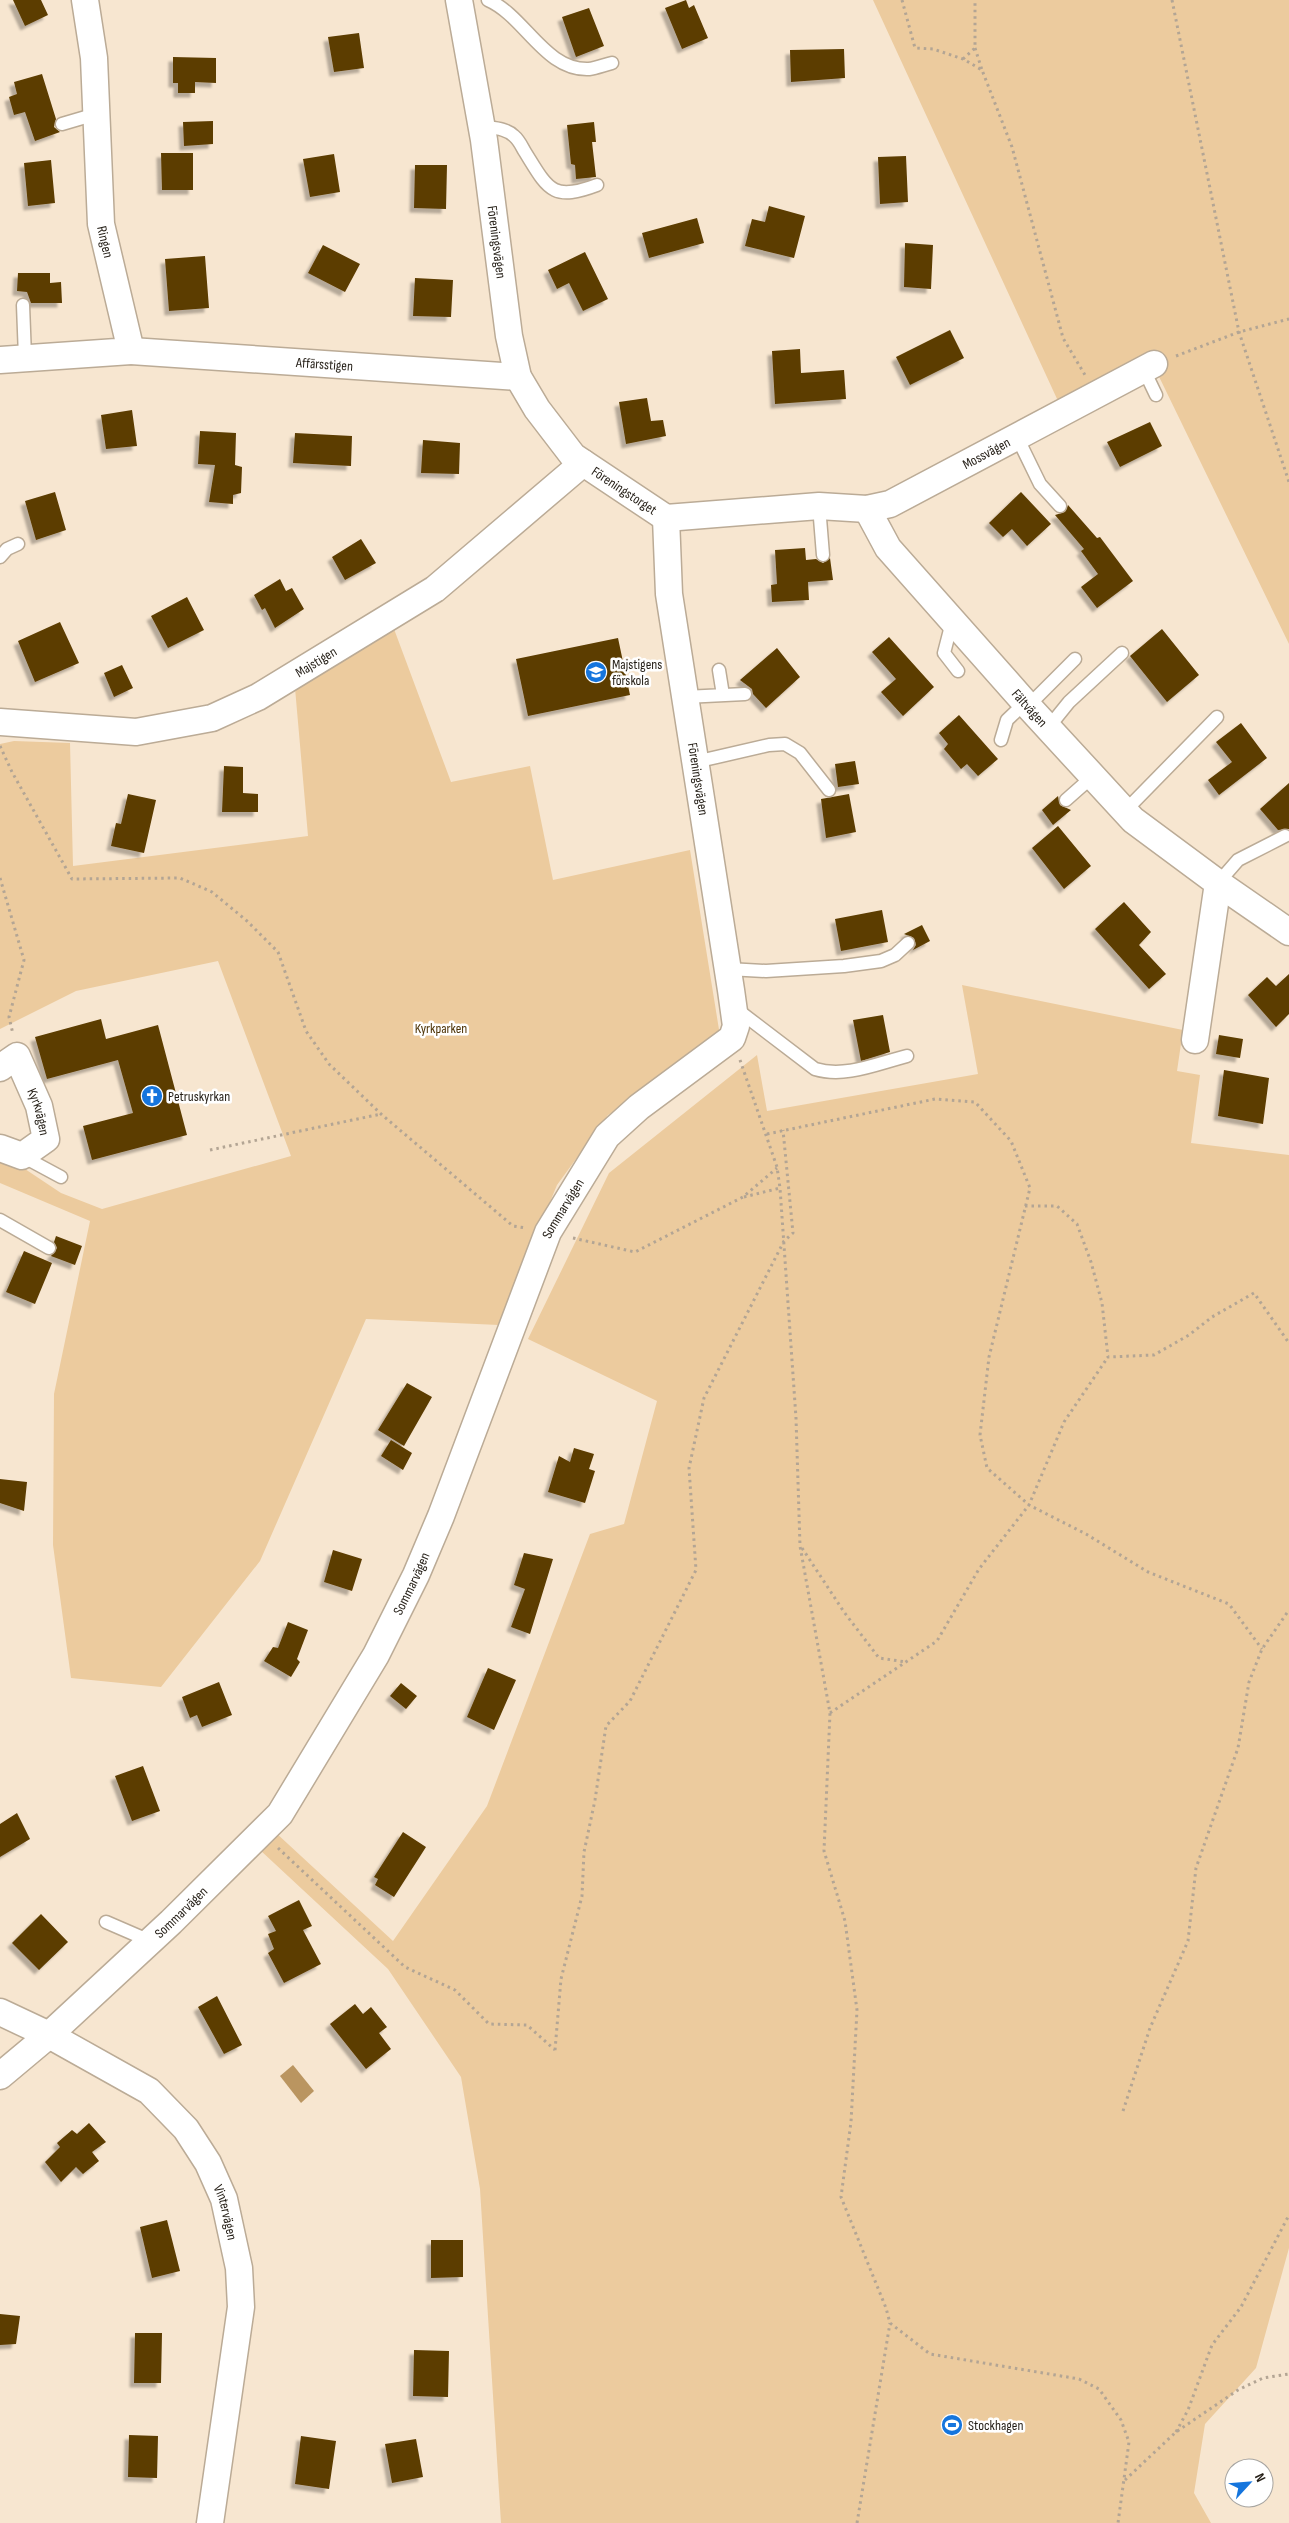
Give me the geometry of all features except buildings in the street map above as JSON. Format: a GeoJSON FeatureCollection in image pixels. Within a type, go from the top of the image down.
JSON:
{"type":"FeatureCollection","features":[{"type":"Feature","properties":{"kind":"street","name":"Ringen"},"geometry":{"type":"LineString","coordinates":[[85,0],[94,58],[100,224],[131,351]]}},
{"type":"Feature","properties":{"kind":"street","name":"Föreningsvägen"},"geometry":{"type":"LineString","coordinates":[[459,0],[482,126],[509,336],[518,377],[537,409],[560,441],[583,462]]}},
{"type":"Feature","properties":{"kind":"street"},"geometry":{"type":"LineString","coordinates":[[12,358],[131,351]]}},
{"type":"Feature","properties":{"kind":"street","name":"Affärsstigen"},"geometry":{"type":"LineString","coordinates":[[131,351],[518,377]]}},
{"type":"Feature","properties":{"kind":"street","name":"Mossvägen"},"geometry":{"type":"LineString","coordinates":[[666,518],[819,506],[866,509],[890,504],[1149,367]]}},
{"type":"Feature","properties":{"kind":"street","name":"Föreningstorget"},"geometry":{"type":"LineString","coordinates":[[583,462],[666,518]]}},
{"type":"Feature","properties":{"kind":"street","name":"Majstigen"},"geometry":{"type":"LineString","coordinates":[[0,722],[136,732],[212,718],[258,698],[435,589],[583,462]]}},
{"type":"Feature","properties":{"kind":"street","name":"Fältvägen"},"geometry":{"type":"LineString","coordinates":[[866,509],[888,548],[1026,705],[1125,812],[1164,844],[1289,932]]}},
{"type":"Feature","properties":{"kind":"street","name":"Föreningsvägen"},"geometry":{"type":"LineString","coordinates":[[666,518],[669,594],[728,969],[736,1026],[732,1038]]}},
{"type":"Feature","properties":{"kind":"street"},"geometry":{"type":"LineString","coordinates":[[1195,1040],[1218,883]]}},
{"type":"Feature","properties":{"kind":"street","name":"Sommarvägen"},"geometry":{"type":"LineString","coordinates":[[0,2076],[49,2035],[150,1942],[280,1814],[388,1634],[441,1516],[548,1232],[607,1136],[639,1107],[732,1038]]}},
{"type":"Feature","properties":{"kind":"street","name":"Kyrkvägen"},"geometry":{"type":"LineString","coordinates":[[8,1062],[39,1106],[46,1139],[11,1152]]}},
{"type":"Feature","properties":{"kind":"street","name":"Vintervägen"},"geometry":{"type":"LineString","coordinates":[[0,2012],[49,2035],[149,2091],[186,2129],[208,2163],[224,2199],[239,2268],[241,2307],[237,2347],[210,2523]]}},
{"type":"Feature","properties":{"kind":"lane"},"geometry":{"type":"LineString","coordinates":[[488,0],[498,4],[517,20],[537,42],[562,63],[578,68],[591,69],[612,63]]}},
{"type":"Feature","properties":{"kind":"lane"},"geometry":{"type":"LineString","coordinates":[[62,124],[96,114]]}},
{"type":"Feature","properties":{"kind":"lane"},"geometry":{"type":"LineString","coordinates":[[482,126],[505,130],[515,136],[545,183],[562,193],[574,194],[597,185]]}},
{"type":"Feature","properties":{"kind":"lane"},"geometry":{"type":"LineString","coordinates":[[12,358],[23,305]]}},
{"type":"Feature","properties":{"kind":"lane"},"geometry":{"type":"LineString","coordinates":[[1149,367],[1156,396]]}},
{"type":"Feature","properties":{"kind":"lane"},"geometry":{"type":"LineString","coordinates":[[1017,437],[1040,484],[1060,506]]}},
{"type":"Feature","properties":{"kind":"lane"},"geometry":{"type":"LineString","coordinates":[[819,506],[823,555]]}},
{"type":"Feature","properties":{"kind":"lane"},"geometry":{"type":"LineString","coordinates":[[0,557],[7,548],[18,544]]}},
{"type":"Feature","properties":{"kind":"lane"},"geometry":{"type":"LineString","coordinates":[[952,622],[944,653],[958,671]]}},
{"type":"Feature","properties":{"kind":"lane"},"geometry":{"type":"LineString","coordinates":[[1048,728],[1069,702],[1122,653]]}},
{"type":"Feature","properties":{"kind":"lane"},"geometry":{"type":"LineString","coordinates":[[1001,740],[1008,720],[1075,659]]}},
{"type":"Feature","properties":{"kind":"lane"},"geometry":{"type":"LineString","coordinates":[[719,670],[723,695]]}},
{"type":"Feature","properties":{"kind":"lane"},"geometry":{"type":"LineString","coordinates":[[685,697],[745,694]]}},
{"type":"Feature","properties":{"kind":"lane"},"geometry":{"type":"LineString","coordinates":[[1125,812],[1216,717]]}},
{"type":"Feature","properties":{"kind":"lane"},"geometry":{"type":"LineString","coordinates":[[695,762],[769,745],[786,744],[800,753],[829,790]]}},
{"type":"Feature","properties":{"kind":"lane"},"geometry":{"type":"LineString","coordinates":[[1066,800],[1092,777]]}},
{"type":"Feature","properties":{"kind":"lane"},"geometry":{"type":"LineString","coordinates":[[1218,883],[1238,860],[1285,836]]}},
{"type":"Feature","properties":{"kind":"lane"},"geometry":{"type":"LineString","coordinates":[[728,969],[766,971],[844,966],[881,961],[895,955],[908,943]]}},
{"type":"Feature","properties":{"kind":"lane"},"geometry":{"type":"LineString","coordinates":[[733,1007],[815,1069],[830,1073],[841,1073],[906,1056]]}},
{"type":"Feature","properties":{"kind":"lane"},"geometry":{"type":"LineString","coordinates":[[11,1152],[61,1177]]}},
{"type":"Feature","properties":{"kind":"lane"},"geometry":{"type":"LineString","coordinates":[[0,1220],[49,1248]]}},
{"type":"Feature","properties":{"kind":"lane"},"geometry":{"type":"LineString","coordinates":[[106,1922],[150,1942]]}},
{"type":"Feature","properties":{"kind":"path"},"geometry":{"type":"LineString","coordinates":[[902,0],[915,48],[933,49],[963,59],[982,70]]}},
{"type":"Feature","properties":{"kind":"path"},"geometry":{"type":"LineString","coordinates":[[975,0],[975,48],[1012,147],[1063,338],[1096,394]]}},
{"type":"Feature","properties":{"kind":"path"},"geometry":{"type":"LineString","coordinates":[[1172,0],[1239,332],[1289,482]]}},
{"type":"Feature","properties":{"kind":"path"},"geometry":{"type":"LineString","coordinates":[[963,59],[975,48]]}},
{"type":"Feature","properties":{"kind":"path"},"geometry":{"type":"LineString","coordinates":[[1149,367],[1239,332],[1289,318]]}},
{"type":"Feature","properties":{"kind":"path"},"geometry":{"type":"LineString","coordinates":[[0,746],[12,772],[72,878],[180,878],[212,892],[247,921],[278,952],[306,1031],[329,1064],[381,1114],[514,1226],[635,1252],[743,1197],[780,1188]]}},
{"type":"Feature","properties":{"kind":"path"},"geometry":{"type":"LineString","coordinates":[[0,878],[24,960],[9,1017],[8,1062]]}},
{"type":"Feature","properties":{"kind":"path"},"geometry":{"type":"LineString","coordinates":[[732,1038],[777,1167],[796,1418],[800,1546],[830,1713],[824,1851],[845,1921],[857,2010],[851,2122],[841,2197],[886,2308],[890,2323],[857,2523]]}},
{"type":"Feature","properties":{"kind":"path"},"geometry":{"type":"LineString","coordinates":[[766,1134],[935,1099],[975,1102],[1012,1141],[1030,1188],[989,1356],[980,1435],[987,1468],[1029,1506],[1086,1534],[1148,1572],[1229,1604],[1262,1649]]}},
{"type":"Feature","properties":{"kind":"path"},"geometry":{"type":"LineString","coordinates":[[210,1150],[381,1114]]}},
{"type":"Feature","properties":{"kind":"path"},"geometry":{"type":"LineString","coordinates":[[261,1832],[405,1967],[454,1990],[488,2024],[527,2025],[555,2050],[562,1979],[582,1896],[584,1852],[596,1800],[606,1726],[630,1701],[696,1570],[689,1468],[704,1398],[784,1241],[793,1233],[783,1130]]}},
{"type":"Feature","properties":{"kind":"path"},"geometry":{"type":"LineString","coordinates":[[743,1197],[777,1167]]}},
{"type":"Feature","properties":{"kind":"path"},"geometry":{"type":"LineString","coordinates":[[830,1713],[937,1641],[979,1569],[1029,1506],[1064,1422],[1108,1357],[1102,1304],[1077,1224],[1057,1206],[1025,1206]]}},
{"type":"Feature","properties":{"kind":"path"},"geometry":{"type":"LineString","coordinates":[[1108,1357],[1154,1355],[1190,1335],[1212,1317],[1254,1293],[1289,1344]]}},
{"type":"Feature","properties":{"kind":"path"},"geometry":{"type":"LineString","coordinates":[[800,1546],[844,1612],[879,1658],[906,1662]]}},
{"type":"Feature","properties":{"kind":"path"},"geometry":{"type":"LineString","coordinates":[[1123,2111],[1150,2028],[1188,1941],[1196,1868],[1238,1748],[1249,1682],[1262,1649],[1289,1610]]}},
{"type":"Feature","properties":{"kind":"path"},"geometry":{"type":"LineString","coordinates":[[1176,2432],[1188,2410],[1212,2346],[1241,2307],[1289,2215]]}},
{"type":"Feature","properties":{"kind":"path"},"geometry":{"type":"LineString","coordinates":[[890,2323],[930,2354],[1079,2379],[1099,2390],[1121,2420],[1129,2442],[1118,2523]]}},
{"type":"Feature","properties":{"kind":"path"},"geometry":{"type":"LineString","coordinates":[[1125,2480],[1176,2432],[1238,2390],[1263,2378],[1289,2374]]}},
{"type":"Feature","properties":{"kind":"green space"},"geometry":{"type":"Polygon","coordinates":[[[873,0],[1289,0],[1289,644],[1148,354],[1058,401],[873,0]]]}},
{"type":"Feature","properties":{"kind":"green space","name":"Kyrkparken"},"geometry":{"type":"Polygon","coordinates":[[[394,629],[451,782],[530,766],[553,880],[690,850],[721,1042],[608,1115],[557,1185],[499,1325],[366,1319],[260,1561],[161,1687],[71,1678],[53,1545],[54,1394],[90,1221],[0,1183],[0,1158],[10,1159],[61,1193],[102,1209],[291,1156],[218,961],[76,991],[0,1029],[0,744],[14,741],[70,743],[73,866],[308,836],[295,688],[394,629]]]}},
{"type":"Feature","properties":{"kind":"green space"},"geometry":{"type":"Polygon","coordinates":[[[962,985],[1183,1030],[1177,1071],[1200,1075],[1191,1143],[1289,1155],[1289,2248],[1256,2368],[1205,2424],[1194,2493],[1211,2523],[501,2523],[480,2189],[461,2077],[388,1969],[260,1850],[275,1832],[393,1941],[487,1806],[590,1534],[624,1524],[657,1401],[528,1339],[609,1173],[757,1055],[767,1111],[978,1074],[962,985]]]}},
{"type":"Feature","properties":{"kind":"shaded area"},"geometry":{"type":"Polygon","coordinates":[[[293,2065],[314,2091],[301,2103],[280,2076],[293,2065]]]}},
{"type":"Feature","properties":{"kind":"place","name":"Majstigens förskola"},"geometry":{"type":"Point","coordinates":[596,672]}},
{"type":"Feature","properties":{"kind":"place","name":"Petruskyrkan"},"geometry":{"type":"Point","coordinates":[152,1096]}},
{"type":"Feature","properties":{"kind":"place","name":"Stockhagen"},"geometry":{"type":"Point","coordinates":[952,2425]}}]}
